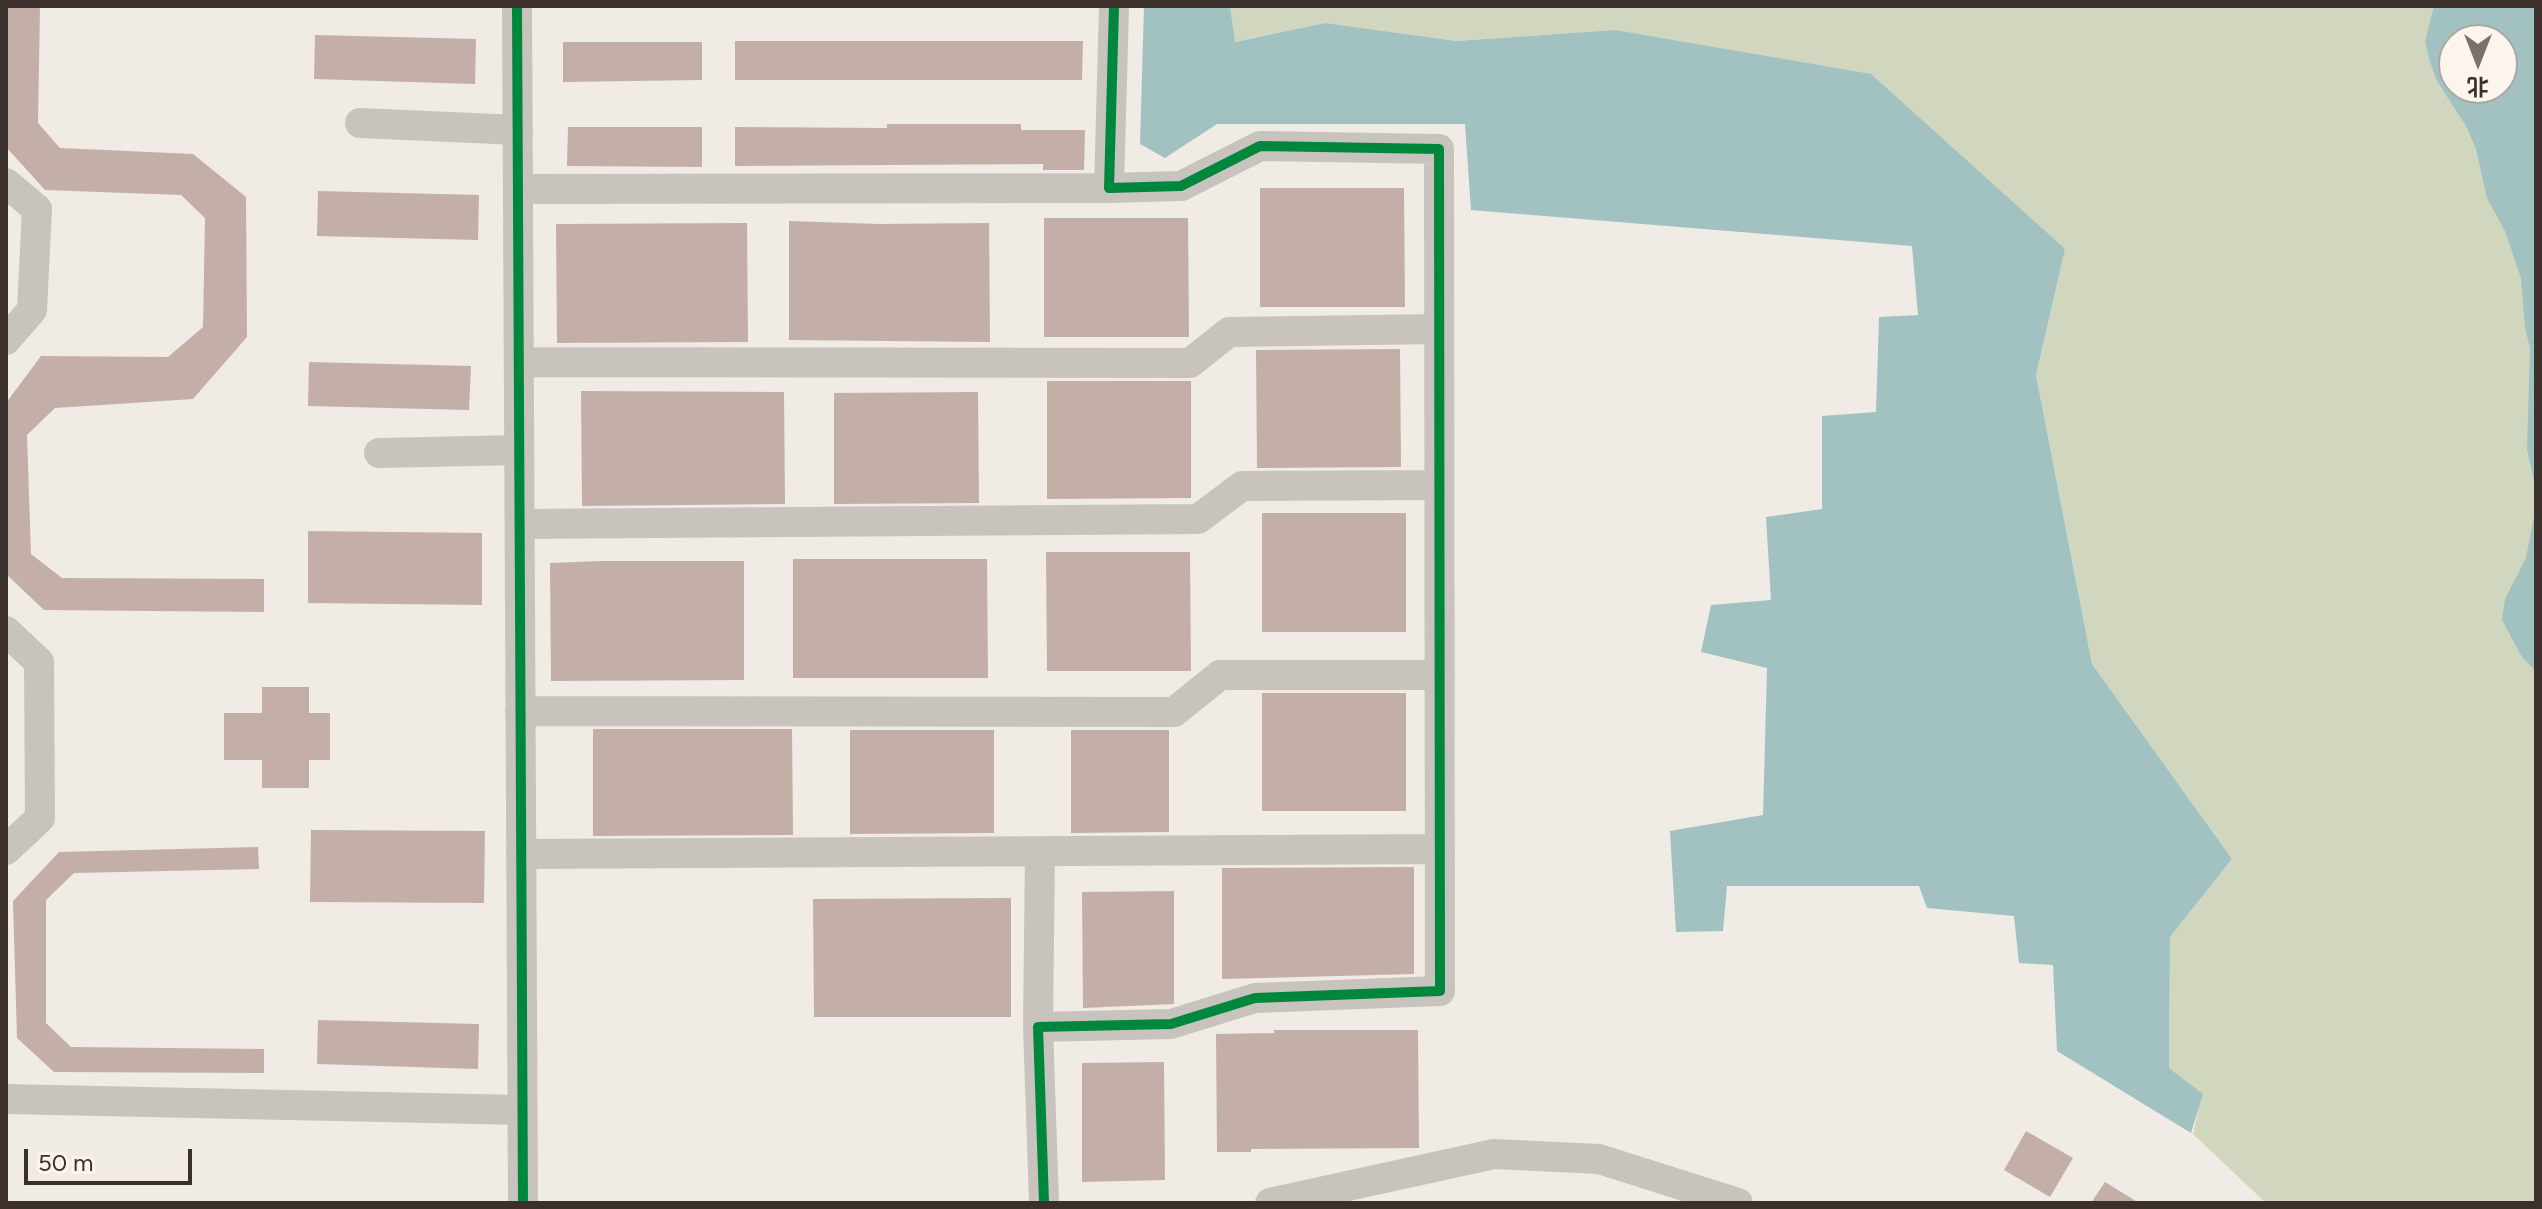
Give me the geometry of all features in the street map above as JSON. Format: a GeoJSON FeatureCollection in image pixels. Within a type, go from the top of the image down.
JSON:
{"type":"FeatureCollection","features":[{"type":"Feature","properties":{"kind":"street"},"geometry":{"type":"LineString","coordinates":[[517,6],[523,1203]]}},
{"type":"Feature","properties":{"kind":"street"},"geometry":{"type":"LineString","coordinates":[[1109,188],[1114,6]]}},
{"type":"Feature","properties":{"kind":"street"},"geometry":{"type":"LineString","coordinates":[[360,123],[518,130]]}},
{"type":"Feature","properties":{"kind":"street"},"geometry":{"type":"LineString","coordinates":[[518,189],[1181,186],[1260,146],[1439,149],[1440,991],[1255,998],[1171,1024],[1038,1027]]}},
{"type":"Feature","properties":{"kind":"street"},"geometry":{"type":"LineString","coordinates":[[6,183],[37,209],[32,310],[6,340]]}},
{"type":"Feature","properties":{"kind":"street"},"geometry":{"type":"LineString","coordinates":[[519,362],[1190,363],[1229,332],[1439,329]]}},
{"type":"Feature","properties":{"kind":"street"},"geometry":{"type":"LineString","coordinates":[[379,453],[519,450]]}},
{"type":"Feature","properties":{"kind":"street"},"geometry":{"type":"LineString","coordinates":[[520,524],[1198,519],[1242,486],[1439,485]]}},
{"type":"Feature","properties":{"kind":"street"},"geometry":{"type":"LineString","coordinates":[[6,631],[39,662],[40,818],[6,850]]}},
{"type":"Feature","properties":{"kind":"street"},"geometry":{"type":"LineString","coordinates":[[520,711],[1174,712],[1220,675],[1440,675]]}},
{"type":"Feature","properties":{"kind":"street"},"geometry":{"type":"LineString","coordinates":[[521,854],[1440,849]]}},
{"type":"Feature","properties":{"kind":"street"},"geometry":{"type":"LineString","coordinates":[[1040,852],[1038,1027],[1044,1203]]}},
{"type":"Feature","properties":{"kind":"street"},"geometry":{"type":"LineString","coordinates":[[6,1099],[522,1110]]}},
{"type":"Feature","properties":{"kind":"street"},"geometry":{"type":"LineString","coordinates":[[1270,1203],[1494,1154],[1599,1159],[1738,1203]]}},
{"type":"Feature","properties":{"kind":"green space"},"geometry":{"type":"Polygon","coordinates":[[[1230,6],[2536,6],[2536,1203],[2266,1203],[2193,1134],[2202,1094],[2169,1068],[2170,937],[2232,859],[2092,664],[2036,375],[2065,249],[1615,30],[1457,41],[1325,23],[1234,42],[1230,6]]]}},
{"type":"Feature","properties":{"kind":"water"},"geometry":{"type":"Polygon","coordinates":[[[1144,6],[1230,6],[1235,42],[1325,23],[1457,41],[1615,30],[1871,74],[2065,249],[2036,375],[2092,664],[2232,859],[2170,937],[2169,1068],[2203,1094],[2191,1133],[2057,1051],[2053,965],[2019,963],[2014,916],[1927,908],[1919,886],[1727,886],[1723,931],[1676,932],[1670,831],[1763,815],[1767,668],[1701,652],[1711,605],[1771,600],[1766,517],[1822,509],[1822,416],[1876,412],[1879,317],[1918,315],[1912,246],[1471,210],[1465,124],[1217,124],[1165,158],[1140,144],[1144,6]]]}},
{"type":"Feature","properties":{"kind":"water"},"geometry":{"type":"Polygon","coordinates":[[[2434,6],[2536,6],[2536,671],[2522,657],[2502,620],[2505,599],[2526,558],[2535,511],[2535,486],[2527,449],[2530,348],[2525,328],[2521,278],[2505,231],[2487,198],[2476,149],[2452,104],[2518,104],[2518,24],[2438,24],[2438,83],[2425,42],[2434,6]]]}},
{"type":"Feature","properties":{"kind":"building"},"geometry":{"type":"Polygon","coordinates":[[[6,6],[40,6],[38,123],[60,148],[193,154],[246,197],[247,337],[193,399],[55,408],[27,435],[31,554],[62,578],[264,579],[264,612],[44,610],[6,574],[6,403],[41,356],[168,357],[203,327],[205,218],[181,195],[45,190],[6,147],[6,6]]]}},
{"type":"Feature","properties":{"kind":"building"},"geometry":{"type":"Polygon","coordinates":[[[315,35],[476,39],[475,84],[314,79],[315,35]]]}},
{"type":"Feature","properties":{"kind":"building"},"geometry":{"type":"Polygon","coordinates":[[[735,41],[1083,41],[1082,80],[735,80],[735,41]]]}},
{"type":"Feature","properties":{"kind":"building"},"geometry":{"type":"Polygon","coordinates":[[[563,42],[702,42],[702,80],[563,82],[563,42]]]}},
{"type":"Feature","properties":{"kind":"building"},"geometry":{"type":"Polygon","coordinates":[[[887,124],[1021,124],[1021,130],[1085,130],[1084,170],[1043,170],[1043,164],[735,166],[735,127],[887,128],[887,124]]]}},
{"type":"Feature","properties":{"kind":"building"},"geometry":{"type":"Polygon","coordinates":[[[568,127],[702,127],[702,167],[567,166],[568,127]]]}},
{"type":"Feature","properties":{"kind":"building"},"geometry":{"type":"Polygon","coordinates":[[[1260,188],[1404,188],[1405,307],[1260,307],[1260,188]]]}},
{"type":"Feature","properties":{"kind":"building"},"geometry":{"type":"Polygon","coordinates":[[[318,191],[479,195],[478,240],[317,236],[318,191]]]}},
{"type":"Feature","properties":{"kind":"building"},"geometry":{"type":"Polygon","coordinates":[[[1044,218],[1188,218],[1189,337],[1044,337],[1044,218]]]}},
{"type":"Feature","properties":{"kind":"building"},"geometry":{"type":"Polygon","coordinates":[[[789,221],[989,223],[990,342],[789,340],[789,221]]]}},
{"type":"Feature","properties":{"kind":"building"},"geometry":{"type":"Polygon","coordinates":[[[747,223],[748,342],[557,343],[556,224],[747,223]]]}},
{"type":"Feature","properties":{"kind":"building"},"geometry":{"type":"Polygon","coordinates":[[[1400,349],[1401,467],[1257,468],[1256,350],[1400,349]]]}},
{"type":"Feature","properties":{"kind":"building"},"geometry":{"type":"Polygon","coordinates":[[[309,362],[471,366],[469,410],[308,406],[309,362]]]}},
{"type":"Feature","properties":{"kind":"building"},"geometry":{"type":"Polygon","coordinates":[[[1047,381],[1191,381],[1191,498],[1047,499],[1047,381]]]}},
{"type":"Feature","properties":{"kind":"building"},"geometry":{"type":"Polygon","coordinates":[[[581,391],[784,392],[785,504],[582,506],[581,391]]]}},
{"type":"Feature","properties":{"kind":"building"},"geometry":{"type":"Polygon","coordinates":[[[978,392],[979,503],[834,504],[834,393],[978,392]]]}},
{"type":"Feature","properties":{"kind":"building"},"geometry":{"type":"Polygon","coordinates":[[[1262,513],[1406,513],[1406,632],[1262,632],[1262,513]]]}},
{"type":"Feature","properties":{"kind":"building"},"geometry":{"type":"Polygon","coordinates":[[[308,531],[482,533],[482,605],[308,603],[308,531]]]}},
{"type":"Feature","properties":{"kind":"building"},"geometry":{"type":"Polygon","coordinates":[[[1046,552],[1190,552],[1191,671],[1047,671],[1046,552]]]}},
{"type":"Feature","properties":{"kind":"building"},"geometry":{"type":"Polygon","coordinates":[[[793,559],[987,559],[988,678],[793,678],[793,559]]]}},
{"type":"Feature","properties":{"kind":"building"},"geometry":{"type":"Polygon","coordinates":[[[744,561],[744,680],[551,681],[550,563],[744,561]]]}},
{"type":"Feature","properties":{"kind":"building"},"geometry":{"type":"Polygon","coordinates":[[[262,687],[309,687],[309,713],[330,713],[330,760],[309,760],[309,788],[262,788],[262,760],[224,760],[224,713],[262,713],[262,687]]]}},
{"type":"Feature","properties":{"kind":"building"},"geometry":{"type":"Polygon","coordinates":[[[1262,693],[1406,693],[1406,811],[1262,811],[1262,693]]]}},
{"type":"Feature","properties":{"kind":"building"},"geometry":{"type":"Polygon","coordinates":[[[593,729],[792,729],[793,835],[593,836],[593,729]]]}},
{"type":"Feature","properties":{"kind":"building"},"geometry":{"type":"Polygon","coordinates":[[[850,730],[994,730],[994,833],[850,834],[850,730]]]}},
{"type":"Feature","properties":{"kind":"building"},"geometry":{"type":"Polygon","coordinates":[[[1071,730],[1169,730],[1169,832],[1071,833],[1071,730]]]}},
{"type":"Feature","properties":{"kind":"building"},"geometry":{"type":"Polygon","coordinates":[[[311,830],[485,831],[484,903],[310,902],[311,830]]]}},
{"type":"Feature","properties":{"kind":"building"},"geometry":{"type":"Polygon","coordinates":[[[258,847],[259,869],[74,873],[46,900],[46,1023],[71,1047],[264,1049],[264,1073],[54,1072],[17,1038],[13,901],[59,852],[258,847]]]}},
{"type":"Feature","properties":{"kind":"building"},"geometry":{"type":"Polygon","coordinates":[[[1414,867],[1414,974],[1222,979],[1222,868],[1414,867]]]}},
{"type":"Feature","properties":{"kind":"building"},"geometry":{"type":"Polygon","coordinates":[[[1174,891],[1174,1004],[1083,1008],[1082,892],[1174,891]]]}},
{"type":"Feature","properties":{"kind":"building"},"geometry":{"type":"Polygon","coordinates":[[[1011,898],[1011,1017],[814,1017],[813,899],[1011,898]]]}},
{"type":"Feature","properties":{"kind":"building"},"geometry":{"type":"Polygon","coordinates":[[[318,1020],[479,1024],[478,1069],[317,1064],[318,1020]]]}},
{"type":"Feature","properties":{"kind":"building"},"geometry":{"type":"Polygon","coordinates":[[[1274,1030],[1418,1030],[1419,1148],[1217,1152],[1216,1034],[1274,1033],[1274,1030]]]}},
{"type":"Feature","properties":{"kind":"building"},"geometry":{"type":"Polygon","coordinates":[[[1164,1062],[1165,1180],[1082,1182],[1082,1063],[1164,1062]]]}},
{"type":"Feature","properties":{"kind":"building"},"geometry":{"type":"Polygon","coordinates":[[[2026,1131],[2073,1158],[2050,1197],[2004,1170],[2026,1131]]]}},
{"type":"Feature","properties":{"kind":"building"},"geometry":{"type":"Polygon","coordinates":[[[2105,1182],[2139,1203],[2091,1203],[2105,1182]]]}},
{"type":"Feature","properties":{"kind":"cycle path"},"geometry":{"type":"LineString","coordinates":[[517,6],[523,1203]]}},
{"type":"Feature","properties":{"kind":"cycle path"},"geometry":{"type":"LineString","coordinates":[[1044,1203],[1038,1027],[1171,1024],[1255,998],[1440,991],[1439,149],[1260,146],[1181,186],[1109,188],[1114,6]]}}]}
